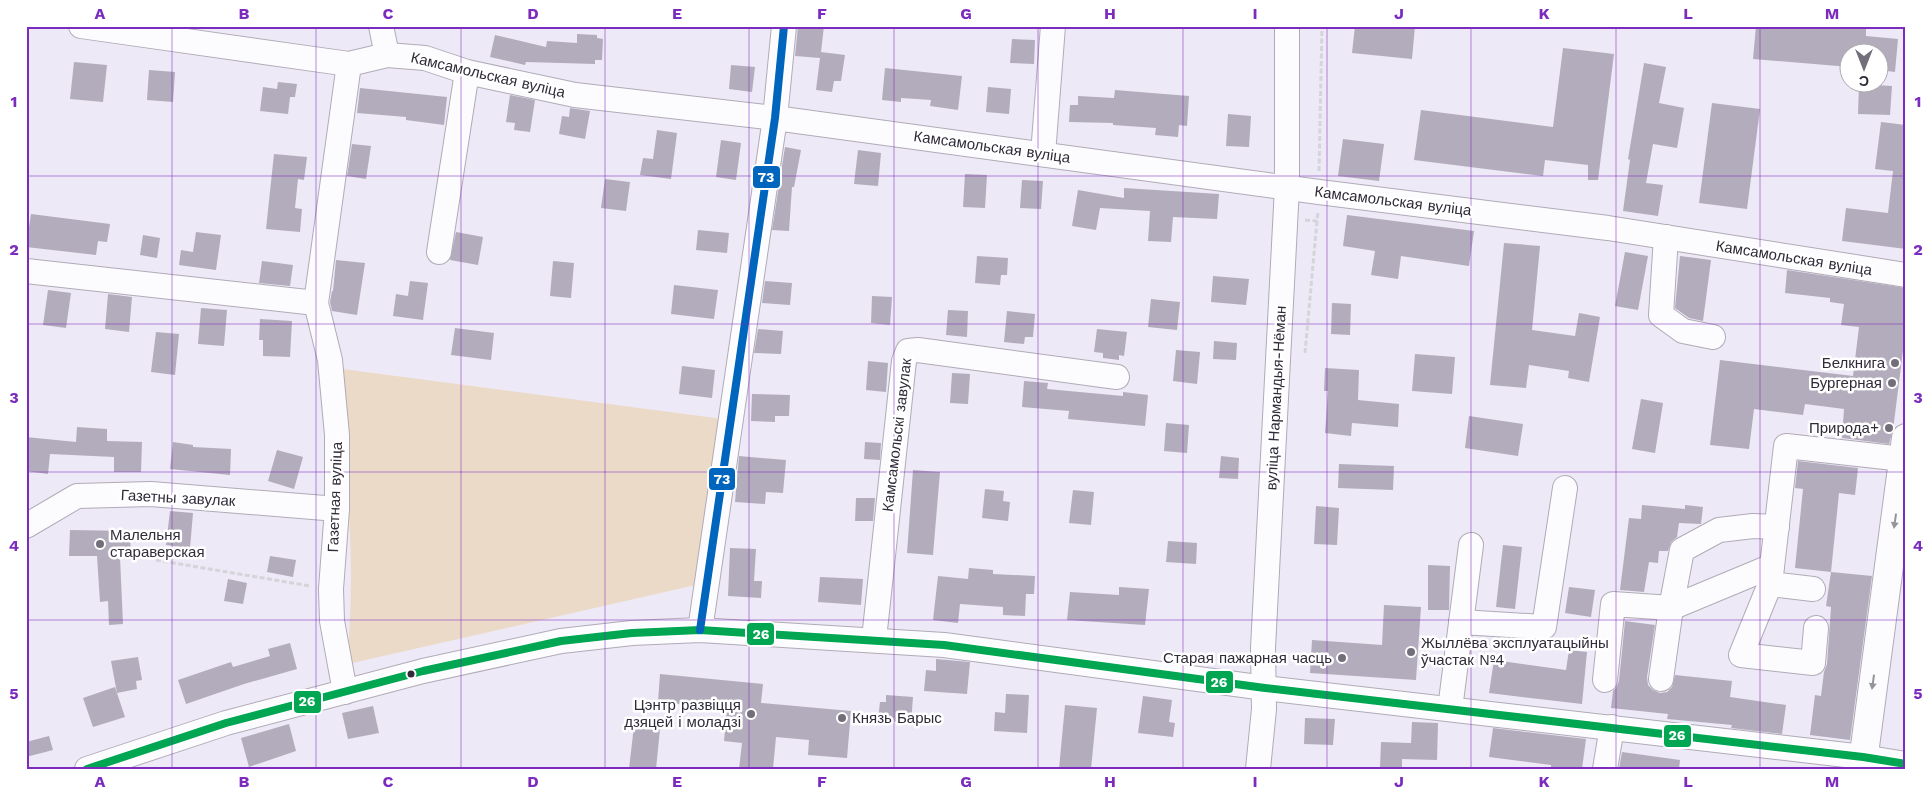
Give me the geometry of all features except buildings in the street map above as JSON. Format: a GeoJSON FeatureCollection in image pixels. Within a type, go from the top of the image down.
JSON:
{"type":"FeatureCollection","features":[{"type":"Feature","properties":{"kind":"main road"},"geometry":{"type":"LineString","coordinates":[[1862,763],[1904,449]]}},
{"type":"Feature","properties":{"kind":"street","name":"Камсамольская вуліца"},"geometry":{"type":"LineString","coordinates":[[81,26],[349,64],[387,55],[425,58],[467,72],[575,95],[775,118],[1608,228],[1906,275]]}},
{"type":"Feature","properties":{"kind":"street"},"geometry":{"type":"LineString","coordinates":[[381,26],[387,55]]}},
{"type":"Feature","properties":{"kind":"street"},"geometry":{"type":"LineString","coordinates":[[700,630],[775,118],[784,26]]}},
{"type":"Feature","properties":{"kind":"street"},"geometry":{"type":"LineString","coordinates":[[1043,154],[1053,26]]}},
{"type":"Feature","properties":{"kind":"street","name":"вуліца Нармандыя-Нёман"},"geometry":{"type":"LineString","coordinates":[[1258,769],[1265,688],[1263,648],[1287,186],[1287,26]]}},
{"type":"Feature","properties":{"kind":"street","name":"Газетная вуліца"},"geometry":{"type":"LineString","coordinates":[[345,692],[332,621],[331,590],[337,509],[337,435],[330,360],[316,303],[349,64]]}},
{"type":"Feature","properties":{"kind":"street"},"geometry":{"type":"LineString","coordinates":[[439,252],[467,72]]}},
{"type":"Feature","properties":{"kind":"street"},"geometry":{"type":"LineString","coordinates":[[1666,237],[1661,315],[1683,331],[1713,337]]}},
{"type":"Feature","properties":{"kind":"street"},"geometry":{"type":"LineString","coordinates":[[26,271],[316,303]]}},
{"type":"Feature","properties":{"kind":"street","name":"Камсамольскі завулак"},"geometry":{"type":"LineString","coordinates":[[874,639],[904,361],[908,351],[918,350],[1117,377]]}},
{"type":"Feature","properties":{"kind":"street"},"geometry":{"type":"LineString","coordinates":[[1816,628],[1813,663],[1741,655],[1771,575],[1786,446],[1904,449]]}},
{"type":"Feature","properties":{"kind":"street"},"geometry":{"type":"LineString","coordinates":[[1461,622],[1544,627],[1565,488]]}},
{"type":"Feature","properties":{"kind":"street","name":"Газетны завулак"},"geometry":{"type":"LineString","coordinates":[[26,526],[77,496],[151,494],[337,509]]}},
{"type":"Feature","properties":{"kind":"street"},"geometry":{"type":"LineString","coordinates":[[1661,679],[1671,608],[1682,550],[1718,530],[1753,526],[1777,527]]}},
{"type":"Feature","properties":{"kind":"street"},"geometry":{"type":"LineString","coordinates":[[1450,709],[1471,545]]}},
{"type":"Feature","properties":{"kind":"street"},"geometry":{"type":"LineString","coordinates":[[1605,680],[1613,604],[1671,608],[1771,575],[1813,589]]}},
{"type":"Feature","properties":{"kind":"street"},"geometry":{"type":"LineString","coordinates":[[87,769],[121,763],[226,723],[423,671],[561,641],[632,633],[700,630],[944,644],[1265,688],[1612,728],[1862,763],[1906,764]]}},
{"type":"Feature","properties":{"kind":"street"},"geometry":{"type":"LineString","coordinates":[[1605,769],[1612,728]]}},
{"type":"Feature","properties":{"kind":"path"},"geometry":{"type":"LineString","coordinates":[[1319,175],[1322,26]]}},
{"type":"Feature","properties":{"kind":"path"},"geometry":{"type":"LineString","coordinates":[[1305,353],[1318,207]]}},
{"type":"Feature","properties":{"kind":"path"},"geometry":{"type":"LineString","coordinates":[[1300,219],[1317,221]]}},
{"type":"Feature","properties":{"kind":"path"},"geometry":{"type":"LineString","coordinates":[[156,560],[331,590]]}},
{"type":"Feature","properties":{"kind":"shaded area"},"geometry":{"type":"Polygon","coordinates":[[[335,368],[723,419],[700,584],[348,664],[351,551],[346,472],[335,368]]]}},
{"type":"Feature","properties":{"kind":"transit line","name":"73"},"geometry":{"type":"LineString","coordinates":[[700,630],[775,118],[784,26]]}},
{"type":"Feature","properties":{"kind":"transit line","name":"26"},"geometry":{"type":"LineString","coordinates":[[87,769],[226,723],[423,671],[561,641],[632,633],[700,630],[944,645],[1265,688],[1863,757],[1906,764]]}},
{"type":"Feature","properties":{"kind":"place","name":"Белкнига"},"geometry":{"type":"Point","coordinates":[1895,363]}},
{"type":"Feature","properties":{"kind":"place","name":"Бургерная"},"geometry":{"type":"Point","coordinates":[1892,383]}},
{"type":"Feature","properties":{"kind":"place","name":"Природа+"},"geometry":{"type":"Point","coordinates":[1889,428]}},
{"type":"Feature","properties":{"kind":"place","name":"Малельня стараверская"},"geometry":{"type":"Point","coordinates":[100,544]}},
{"type":"Feature","properties":{"kind":"place","name":"Жыллёва эксплуатацыйны ўчастак №4"},"geometry":{"type":"Point","coordinates":[1411,652]}},
{"type":"Feature","properties":{"kind":"place","name":"Старая пажарная часць"},"geometry":{"type":"Point","coordinates":[1342,658]}},
{"type":"Feature","properties":{"kind":"place","name":"Цэнтр развіцця дзяцей і моладзі"},"geometry":{"type":"Point","coordinates":[751,714]}},
{"type":"Feature","properties":{"kind":"place","name":"Князь Барыс"},"geometry":{"type":"Point","coordinates":[842,718]}}]}
